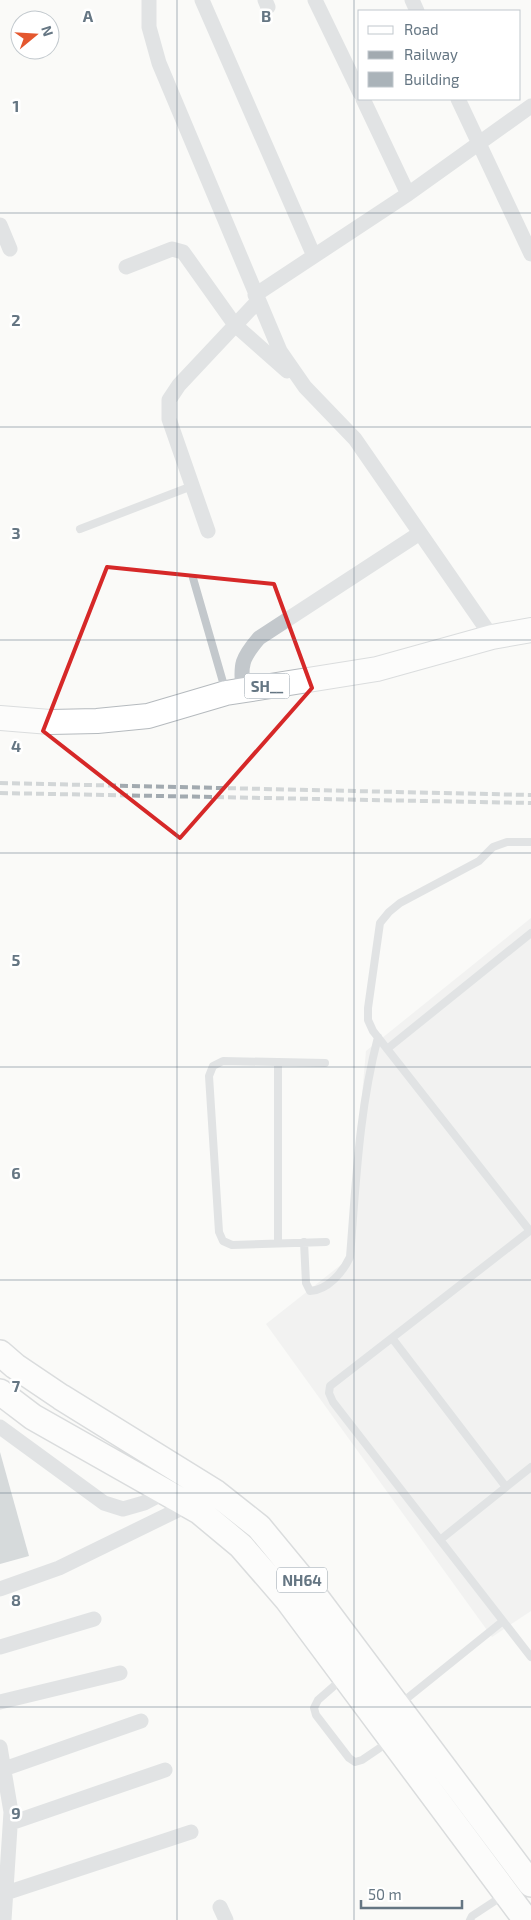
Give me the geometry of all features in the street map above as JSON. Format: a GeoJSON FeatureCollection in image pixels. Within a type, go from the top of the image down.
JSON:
{"type":"FeatureCollection","features":[{"type":"Feature","properties":{"kind":"highway","name":"NH64"},"geometry":{"type":"LineString","coordinates":[[0,1353],[15,1366],[61,1397],[216,1494],[258,1527],[306,1584],[531,1884]]}},
{"type":"Feature","properties":{"kind":"highway","name":"NH64"},"geometry":{"type":"LineString","coordinates":[[0,1392],[34,1417],[199,1511],[241,1546],[287,1599],[526,1920]]}},
{"type":"Feature","properties":{"kind":"main road","name":"SH__"},"geometry":{"type":"LineString","coordinates":[[0,718],[50,722],[97,722],[148,716],[234,692],[377,669],[492,637],[531,630]]}},
{"type":"Feature","properties":{"kind":"street"},"geometry":{"type":"LineString","coordinates":[[149,0],[149,27],[159,63],[280,351],[305,386]]}},
{"type":"Feature","properties":{"kind":"street"},"geometry":{"type":"LineString","coordinates":[[202,0],[314,256]]}},
{"type":"Feature","properties":{"kind":"street"},"geometry":{"type":"LineString","coordinates":[[315,0],[358,89]]}},
{"type":"Feature","properties":{"kind":"street"},"geometry":{"type":"LineString","coordinates":[[362,100],[408,194]]}},
{"type":"Feature","properties":{"kind":"street"},"geometry":{"type":"LineString","coordinates":[[458,100],[531,254]]}},
{"type":"Feature","properties":{"kind":"street"},"geometry":{"type":"LineString","coordinates":[[208,531],[169,419],[169,400],[179,385],[236,326],[257,298],[314,256],[408,194],[531,106]]}},
{"type":"Feature","properties":{"kind":"street"},"geometry":{"type":"LineString","coordinates":[[0,225],[10,249]]}},
{"type":"Feature","properties":{"kind":"street"},"geometry":{"type":"LineString","coordinates":[[126,267],[172,249],[183,252],[236,326],[305,386],[355,439],[492,637]]}},
{"type":"Feature","properties":{"kind":"street"},"geometry":{"type":"LineString","coordinates":[[234,692],[245,654],[259,638],[420,534]]}},
{"type":"Feature","properties":{"kind":"street"},"geometry":{"type":"LineString","coordinates":[[0,1427],[7,1437],[104,1503],[123,1509],[144,1503],[165,1492]]}},
{"type":"Feature","properties":{"kind":"street"},"geometry":{"type":"LineString","coordinates":[[0,1589],[59,1568],[188,1505]]}},
{"type":"Feature","properties":{"kind":"street"},"geometry":{"type":"LineString","coordinates":[[0,1647],[94,1619]]}},
{"type":"Feature","properties":{"kind":"street"},"geometry":{"type":"LineString","coordinates":[[0,1702],[120,1673]]}},
{"type":"Feature","properties":{"kind":"street"},"geometry":{"type":"LineString","coordinates":[[4,1768],[141,1721]]}},
{"type":"Feature","properties":{"kind":"street"},"geometry":{"type":"LineString","coordinates":[[0,1747],[12,1812],[4,1920]]}},
{"type":"Feature","properties":{"kind":"street"},"geometry":{"type":"LineString","coordinates":[[11,1823],[165,1770]]}},
{"type":"Feature","properties":{"kind":"street"},"geometry":{"type":"LineString","coordinates":[[6,1893],[191,1832]]}},
{"type":"Feature","properties":{"kind":"lane"},"geometry":{"type":"LineString","coordinates":[[80,528],[192,486]]}},
{"type":"Feature","properties":{"kind":"lane"},"geometry":{"type":"LineString","coordinates":[[193,578],[234,692]]}},
{"type":"Feature","properties":{"kind":"lane"},"geometry":{"type":"LineString","coordinates":[[531,842],[507,842],[493,847],[479,861],[400,903],[389,912],[380,923],[368,1008],[368,1020],[378,1037],[530,1231],[330,1386],[329,1393],[333,1402],[531,1657]]}},
{"type":"Feature","properties":{"kind":"lane"},"geometry":{"type":"LineString","coordinates":[[387,1049],[531,933]]}},
{"type":"Feature","properties":{"kind":"lane"},"geometry":{"type":"LineString","coordinates":[[304,1242],[306,1283],[310,1291],[319,1291],[344,1270],[350,1257],[362,1116],[369,1071],[378,1037]]}},
{"type":"Feature","properties":{"kind":"lane"},"geometry":{"type":"LineString","coordinates":[[325,1063],[223,1061],[213,1066],[209,1076],[219,1232],[223,1241],[232,1245],[326,1242]]}},
{"type":"Feature","properties":{"kind":"lane"},"geometry":{"type":"LineString","coordinates":[[278,1062],[278,1243]]}},
{"type":"Feature","properties":{"kind":"lane"},"geometry":{"type":"LineString","coordinates":[[392,1338],[506,1487]]}},
{"type":"Feature","properties":{"kind":"lane"},"geometry":{"type":"LineString","coordinates":[[440,1540],[531,1467]]}},
{"type":"Feature","properties":{"kind":"lane"},"geometry":{"type":"LineString","coordinates":[[397,1706],[503,1621]]}},
{"type":"Feature","properties":{"kind":"lane"},"geometry":{"type":"LineString","coordinates":[[345,1676],[315,1704],[316,1716],[349,1758],[356,1762],[392,1740]]}},
{"type":"Feature","properties":{"kind":"lane"},"geometry":{"type":"LineString","coordinates":[[470,1920],[472,1916],[505,1894]]}},
{"type":"Feature","properties":{"kind":"highlighted area"},"geometry":{"type":"Polygon","coordinates":[[[107,567],[274,584],[312,688],[180,838],[43,731],[107,567]]]}},
{"type":"Feature","properties":{"kind":"shaded area"},"geometry":{"type":"Polygon","coordinates":[[[531,918],[531,1611],[492,1637],[266,1324],[347,1260],[366,1051],[531,918]]]}},
{"type":"Feature","properties":{"kind":"building"},"geometry":{"type":"Polygon","coordinates":[[[0,1452],[29,1556],[0,1564],[0,1452]]]}},
{"type":"Feature","properties":{"kind":"railway"},"geometry":{"type":"LineString","coordinates":[[0,783],[531,795]]}},
{"type":"Feature","properties":{"kind":"railway"},"geometry":{"type":"LineString","coordinates":[[0,793],[531,803]]}}]}
